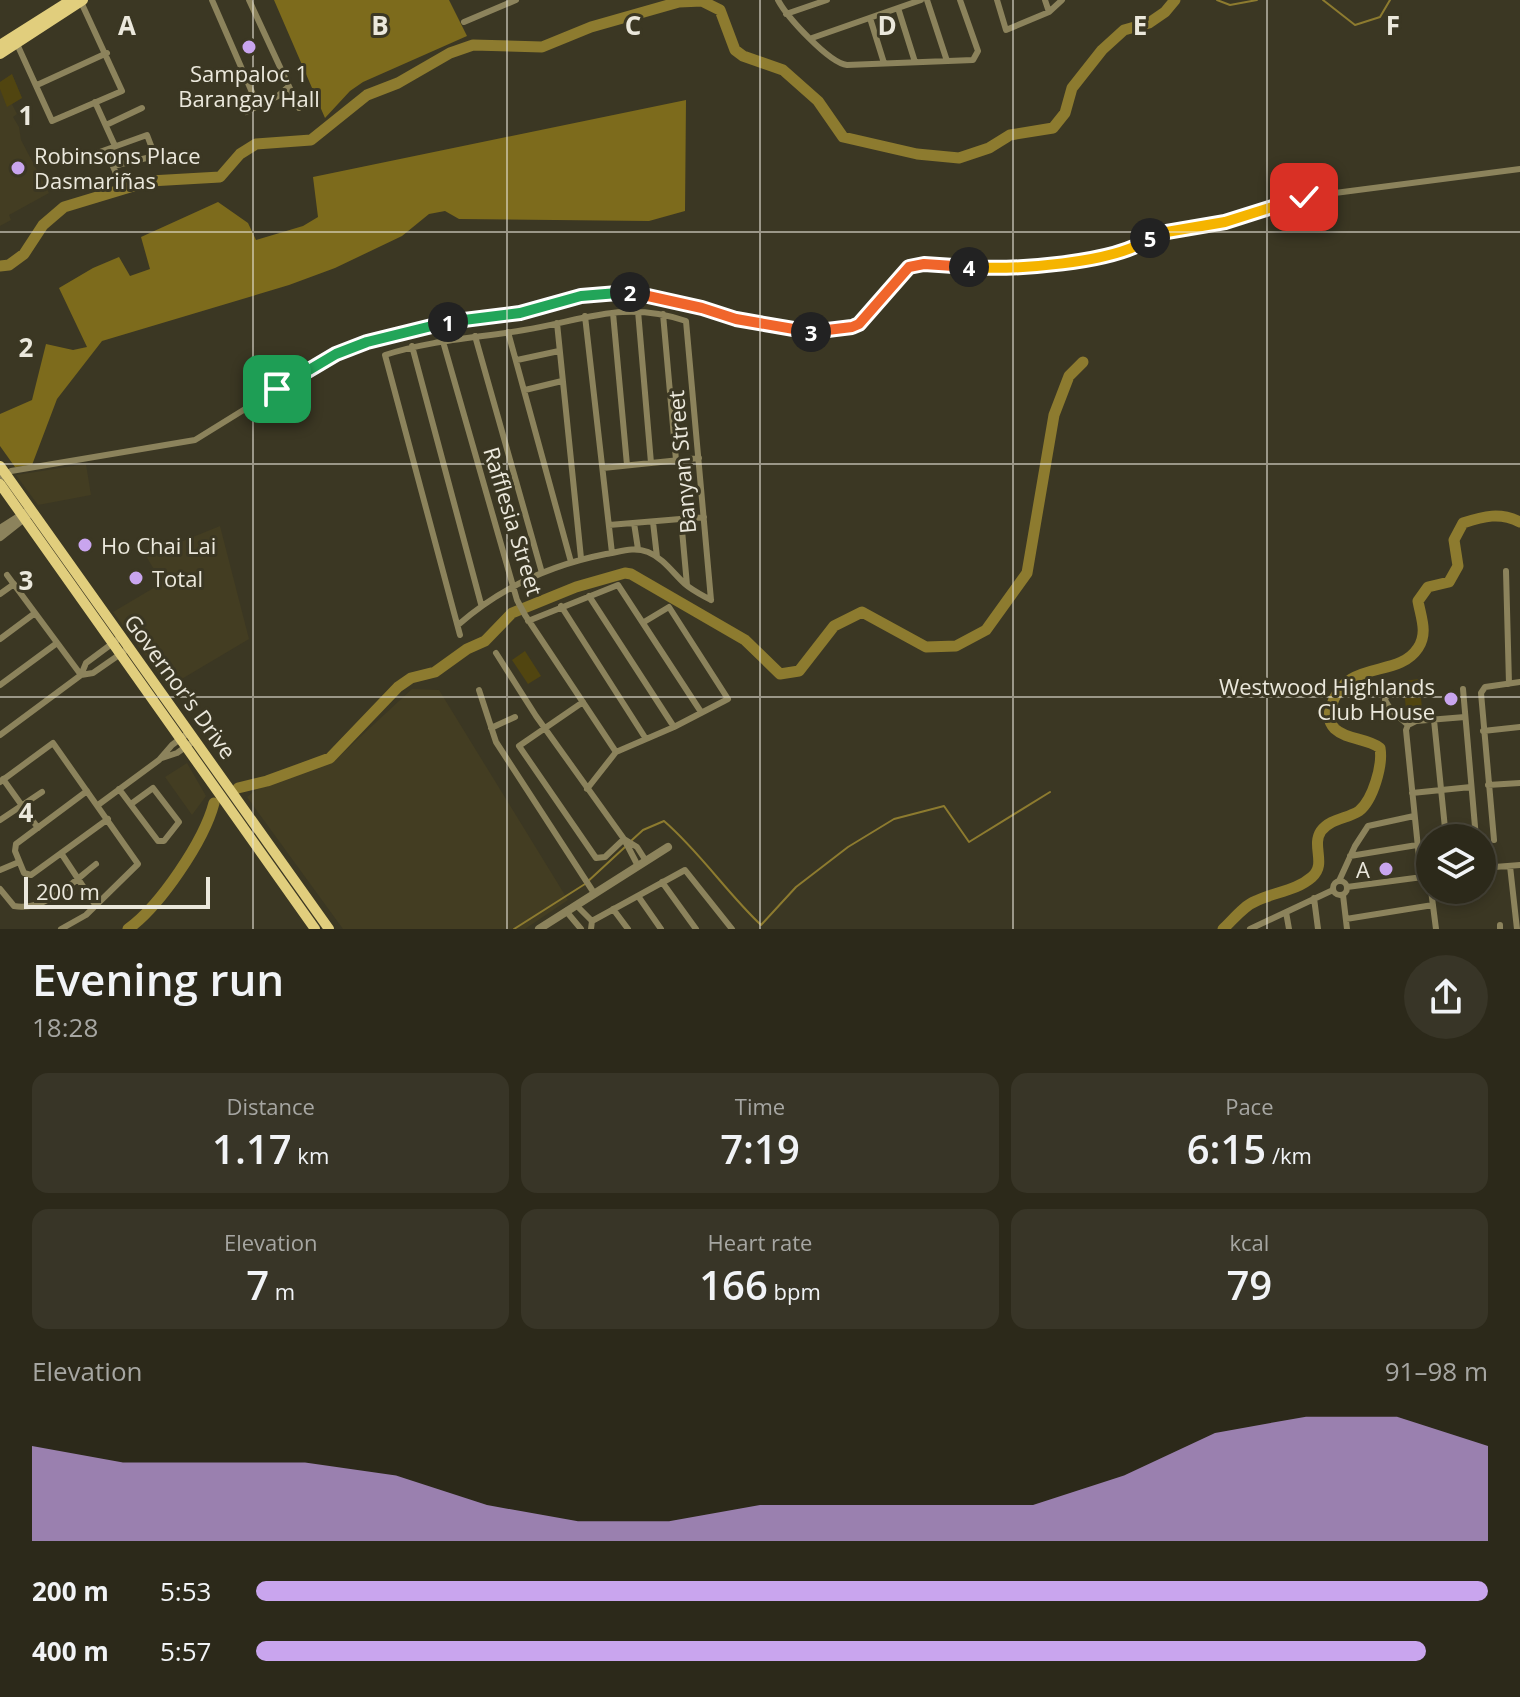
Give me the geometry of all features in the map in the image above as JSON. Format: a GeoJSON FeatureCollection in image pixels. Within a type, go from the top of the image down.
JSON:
{"type":"FeatureCollection","features":[{"type":"Feature","properties":{"kind":"main road"},"geometry":{"type":"LineString","coordinates":[[0,54],[67,4]]}},
{"type":"Feature","properties":{"kind":"main road"},"geometry":{"type":"LineString","coordinates":[[0,45],[67,4]]}},
{"type":"Feature","properties":{"kind":"main road","name":"Governor's Drive"},"geometry":{"type":"LineString","coordinates":[[1,476],[188,740],[237,799],[329,929]]}},
{"type":"Feature","properties":{"kind":"main road","name":"Governor's Drive"},"geometry":{"type":"LineString","coordinates":[[188,740],[226,807],[315,929]]}},
{"type":"Feature","properties":{"kind":"street"},"geometry":{"type":"LineString","coordinates":[[212,0],[258,106]]}},
{"type":"Feature","properties":{"kind":"street"},"geometry":{"type":"LineString","coordinates":[[249,0],[299,108]]}},
{"type":"Feature","properties":{"kind":"street"},"geometry":{"type":"LineString","coordinates":[[464,22],[516,0]]}},
{"type":"Feature","properties":{"kind":"street"},"geometry":{"type":"LineString","coordinates":[[778,0],[806,36],[840,64],[970,61],[978,51],[960,0]]}},
{"type":"Feature","properties":{"kind":"street"},"geometry":{"type":"LineString","coordinates":[[786,14],[827,0]]}},
{"type":"Feature","properties":{"kind":"street"},"geometry":{"type":"LineString","coordinates":[[812,38],[924,0],[947,61]]}},
{"type":"Feature","properties":{"kind":"street"},"geometry":{"type":"LineString","coordinates":[[997,0],[1006,30],[1049,12],[1062,0]]}},
{"type":"Feature","properties":{"kind":"street"},"geometry":{"type":"LineString","coordinates":[[1045,0],[1049,12]]}},
{"type":"Feature","properties":{"kind":"street"},"geometry":{"type":"LineString","coordinates":[[17,44],[52,121],[122,91],[107,53],[67,4]]}},
{"type":"Feature","properties":{"kind":"street"},"geometry":{"type":"LineString","coordinates":[[898,8],[915,62]]}},
{"type":"Feature","properties":{"kind":"street"},"geometry":{"type":"LineString","coordinates":[[870,18],[884,63]]}},
{"type":"Feature","properties":{"kind":"street"},"geometry":{"type":"LineString","coordinates":[[37,85],[107,53]]}},
{"type":"Feature","properties":{"kind":"street"},"geometry":{"type":"LineString","coordinates":[[246,112],[278,96],[288,87]]}},
{"type":"Feature","properties":{"kind":"street"},"geometry":{"type":"LineString","coordinates":[[95,102],[115,146]]}},
{"type":"Feature","properties":{"kind":"street"},"geometry":{"type":"LineString","coordinates":[[106,125],[142,108]]}},
{"type":"Feature","properties":{"kind":"street"},"geometry":{"type":"LineString","coordinates":[[83,158],[147,135],[155,156],[113,166]]}},
{"type":"Feature","properties":{"kind":"street"},"geometry":{"type":"LineString","coordinates":[[106,150],[118,178]]}},
{"type":"Feature","properties":{"kind":"street"},"geometry":{"type":"LineString","coordinates":[[1,476],[11,471],[195,440],[329,357],[367,342],[438,324],[520,313],[581,296],[630,292],[736,319],[806,331],[852,327],[864,320],[904,271],[916,264],[984,268],[1062,263],[1134,248],[1155,234],[1225,222],[1304,197],[1520,169]]}},
{"type":"Feature","properties":{"kind":"street"},"geometry":{"type":"LineString","coordinates":[[638,311],[651,463]]}},
{"type":"Feature","properties":{"kind":"street"},"geometry":{"type":"LineString","coordinates":[[460,635],[385,355],[442,340],[508,332],[585,316],[638,311],[663,314],[676,460]]}},
{"type":"Feature","properties":{"kind":"street"},"geometry":{"type":"LineString","coordinates":[[613,313],[627,465]]}},
{"type":"Feature","properties":{"kind":"street","name":"Banyan Street"},"geometry":{"type":"LineString","coordinates":[[663,314],[686,321],[711,600],[687,585]]}},
{"type":"Feature","properties":{"kind":"street"},"geometry":{"type":"LineString","coordinates":[[585,316],[612,553]]}},
{"type":"Feature","properties":{"kind":"street"},"geometry":{"type":"LineString","coordinates":[[557,323],[581,558]]}},
{"type":"Feature","properties":{"kind":"street","name":"Rafflesia Street"},"geometry":{"type":"LineString","coordinates":[[438,324],[517,600],[616,752]]}},
{"type":"Feature","properties":{"kind":"street"},"geometry":{"type":"LineString","coordinates":[[508,332],[571,562]]}},
{"type":"Feature","properties":{"kind":"street"},"geometry":{"type":"LineString","coordinates":[[475,336],[542,573]]}},
{"type":"Feature","properties":{"kind":"street"},"geometry":{"type":"LineString","coordinates":[[412,346],[481,604]]}},
{"type":"Feature","properties":{"kind":"street"},"geometry":{"type":"LineString","coordinates":[[517,360],[559,351]]}},
{"type":"Feature","properties":{"kind":"street"},"geometry":{"type":"LineString","coordinates":[[525,390],[562,381]]}},
{"type":"Feature","properties":{"kind":"street"},"geometry":{"type":"LineString","coordinates":[[603,468],[699,458]]}},
{"type":"Feature","properties":{"kind":"street"},"geometry":{"type":"LineString","coordinates":[[0,529],[26,515]]}},
{"type":"Feature","properties":{"kind":"street"},"geometry":{"type":"LineString","coordinates":[[0,537],[26,515]]}},
{"type":"Feature","properties":{"kind":"street"},"geometry":{"type":"LineString","coordinates":[[609,525],[704,517]]}},
{"type":"Feature","properties":{"kind":"street"},"geometry":{"type":"LineString","coordinates":[[681,519],[687,585]]}},
{"type":"Feature","properties":{"kind":"street"},"geometry":{"type":"LineString","coordinates":[[653,522],[657,557]]}},
{"type":"Feature","properties":{"kind":"street"},"geometry":{"type":"LineString","coordinates":[[634,523],[638,549]]}},
{"type":"Feature","properties":{"kind":"street"},"geometry":{"type":"LineString","coordinates":[[458,625],[481,604],[512,585],[581,558],[638,549],[657,557],[687,585]]}},
{"type":"Feature","properties":{"kind":"street"},"geometry":{"type":"LineString","coordinates":[[1506,571],[1509,684]]}},
{"type":"Feature","properties":{"kind":"street"},"geometry":{"type":"LineString","coordinates":[[7,575],[81,675]]}},
{"type":"Feature","properties":{"kind":"street"},"geometry":{"type":"LineString","coordinates":[[0,594],[14,584]]}},
{"type":"Feature","properties":{"kind":"street"},"geometry":{"type":"LineString","coordinates":[[526,618],[618,585],[701,712]]}},
{"type":"Feature","properties":{"kind":"street"},"geometry":{"type":"LineString","coordinates":[[589,596],[674,727]]}},
{"type":"Feature","properties":{"kind":"street"},"geometry":{"type":"LineString","coordinates":[[561,606],[646,739]]}},
{"type":"Feature","properties":{"kind":"street"},"geometry":{"type":"LineString","coordinates":[[587,789],[616,752],[728,699],[669,607],[644,622]]}},
{"type":"Feature","properties":{"kind":"street"},"geometry":{"type":"LineString","coordinates":[[0,639],[35,613]]}},
{"type":"Feature","properties":{"kind":"street"},"geometry":{"type":"LineString","coordinates":[[81,675],[86,663],[117,640]]}},
{"type":"Feature","properties":{"kind":"street"},"geometry":{"type":"LineString","coordinates":[[0,685],[57,643]]}},
{"type":"Feature","properties":{"kind":"street"},"geometry":{"type":"LineString","coordinates":[[0,735],[81,675],[93,673],[125,651]]}},
{"type":"Feature","properties":{"kind":"street"},"geometry":{"type":"LineString","coordinates":[[100,653],[107,663]]}},
{"type":"Feature","properties":{"kind":"street"},"geometry":{"type":"LineString","coordinates":[[496,653],[587,789],[642,864]]}},
{"type":"Feature","properties":{"kind":"street"},"geometry":{"type":"LineString","coordinates":[[1492,824],[1482,689],[1520,682]]}},
{"type":"Feature","properties":{"kind":"street"},"geometry":{"type":"LineString","coordinates":[[1463,689],[1475,824]]}},
{"type":"Feature","properties":{"kind":"street"},"geometry":{"type":"LineString","coordinates":[[479,690],[498,745],[594,893]]}},
{"type":"Feature","properties":{"kind":"street"},"geometry":{"type":"LineString","coordinates":[[1396,691],[1387,694],[1388,706],[1408,725]]}},
{"type":"Feature","properties":{"kind":"street"},"geometry":{"type":"LineString","coordinates":[[583,702],[519,746],[596,858],[605,857],[624,839]]}},
{"type":"Feature","properties":{"kind":"street"},"geometry":{"type":"LineString","coordinates":[[491,728],[515,717]]}},
{"type":"Feature","properties":{"kind":"street"},"geometry":{"type":"LineString","coordinates":[[1408,725],[1465,717]]}},
{"type":"Feature","properties":{"kind":"street"},"geometry":{"type":"LineString","coordinates":[[1434,720],[1445,824]]}},
{"type":"Feature","properties":{"kind":"street"},"geometry":{"type":"LineString","coordinates":[[1408,725],[1416,835]]}},
{"type":"Feature","properties":{"kind":"street"},"geometry":{"type":"LineString","coordinates":[[1483,731],[1520,727]]}},
{"type":"Feature","properties":{"kind":"street"},"geometry":{"type":"LineString","coordinates":[[98,805],[188,740]]}},
{"type":"Feature","properties":{"kind":"street"},"geometry":{"type":"LineString","coordinates":[[38,828],[2,780],[53,743],[138,864],[86,915],[61,929]]}},
{"type":"Feature","properties":{"kind":"street"},"geometry":{"type":"LineString","coordinates":[[1488,785],[1520,783]]}},
{"type":"Feature","properties":{"kind":"street"},"geometry":{"type":"LineString","coordinates":[[1412,793],[1471,787]]}},
{"type":"Feature","properties":{"kind":"street"},"geometry":{"type":"LineString","coordinates":[[119,789],[161,843],[179,822],[153,788],[131,804]]}},
{"type":"Feature","properties":{"kind":"street"},"geometry":{"type":"LineString","coordinates":[[87,791],[16,844],[24,873],[31,875],[108,819]]}},
{"type":"Feature","properties":{"kind":"street"},"geometry":{"type":"LineString","coordinates":[[0,820],[42,792]]}},
{"type":"Feature","properties":{"kind":"street"},"geometry":{"type":"LineString","coordinates":[[1343,895],[1336,895],[1333,885],[1339,881],[1349,856],[1372,823],[1414,816]]}},
{"type":"Feature","properties":{"kind":"street"},"geometry":{"type":"LineString","coordinates":[[1349,856],[1416,845]]}},
{"type":"Feature","properties":{"kind":"street"},"geometry":{"type":"LineString","coordinates":[[539,929],[668,847]]}},
{"type":"Feature","properties":{"kind":"street"},"geometry":{"type":"LineString","coordinates":[[61,853],[96,906]]}},
{"type":"Feature","properties":{"kind":"street"},"geometry":{"type":"LineString","coordinates":[[0,870],[19,862]]}},
{"type":"Feature","properties":{"kind":"street"},"geometry":{"type":"LineString","coordinates":[[0,889],[14,906],[31,907],[51,897],[96,864]]}},
{"type":"Feature","properties":{"kind":"street"},"geometry":{"type":"LineString","coordinates":[[1496,867],[1520,865]]}},
{"type":"Feature","properties":{"kind":"street"},"geometry":{"type":"LineString","coordinates":[[1510,866],[1517,929]]}},
{"type":"Feature","properties":{"kind":"street"},"geometry":{"type":"LineString","coordinates":[[576,905],[592,925],[613,909],[685,870],[732,929]]}},
{"type":"Feature","properties":{"kind":"street"},"geometry":{"type":"LineString","coordinates":[[1339,881],[1347,887],[1416,878]]}},
{"type":"Feature","properties":{"kind":"street"},"geometry":{"type":"LineString","coordinates":[[662,882],[696,929]]}},
{"type":"Feature","properties":{"kind":"street"},"geometry":{"type":"LineString","coordinates":[[1347,887],[1343,895],[1347,929]]}},
{"type":"Feature","properties":{"kind":"street"},"geometry":{"type":"LineString","coordinates":[[1250,929],[1260,927],[1333,890]]}},
{"type":"Feature","properties":{"kind":"street"},"geometry":{"type":"LineString","coordinates":[[638,896],[661,929]]}},
{"type":"Feature","properties":{"kind":"street"},"geometry":{"type":"LineString","coordinates":[[1314,898],[1318,929]]}},
{"type":"Feature","properties":{"kind":"street"},"geometry":{"type":"LineString","coordinates":[[1346,919],[1433,905],[1436,929]]}},
{"type":"Feature","properties":{"kind":"street"},"geometry":{"type":"LineString","coordinates":[[613,909],[628,929]]}},
{"type":"Feature","properties":{"kind":"street"},"geometry":{"type":"LineString","coordinates":[[566,911],[581,929]]}},
{"type":"Feature","properties":{"kind":"street"},"geometry":{"type":"LineString","coordinates":[[1286,912],[1289,929]]}},
{"type":"Feature","properties":{"kind":"shaded area"},"geometry":{"type":"Polygon","coordinates":[[[274,0],[449,0],[467,36],[363,82],[350,91],[325,118],[274,0]]]}},
{"type":"Feature","properties":{"kind":"shaded area","name":"Robinsons Place Dasmariñas"},"geometry":{"type":"Polygon","coordinates":[[[12,74],[22,98],[12,104],[17,114],[13,117],[21,140],[49,193],[9,215],[11,220],[0,226],[0,82],[12,74]]]}},
{"type":"Feature","properties":{"kind":"shaded area"},"geometry":{"type":"Polygon","coordinates":[[[12,74],[22,98],[7,107],[0,82],[12,74]]]}},
{"type":"Feature","properties":{"kind":"shaded area"},"geometry":{"type":"Polygon","coordinates":[[[686,100],[685,211],[649,221],[459,219],[445,211],[429,214],[402,236],[335,268],[289,285],[102,341],[57,399],[32,465],[15,467],[0,446],[0,414],[32,400],[46,344],[73,350],[87,347],[59,288],[119,257],[130,276],[150,269],[141,237],[218,202],[248,223],[256,240],[303,226],[318,217],[313,177],[686,100]]]}},
{"type":"Feature","properties":{"kind":"shaded area"},"geometry":{"type":"Polygon","coordinates":[[[86,464],[91,495],[38,505],[16,475],[86,464]]]}},
{"type":"Feature","properties":{"kind":"shaded area"},"geometry":{"type":"Polygon","coordinates":[[[220,526],[249,639],[175,683],[172,691],[113,612],[162,583],[146,556],[220,526]]]}},
{"type":"Feature","properties":{"kind":"shaded area"},"geometry":{"type":"Polygon","coordinates":[[[525,651],[541,676],[528,684],[512,660],[525,651]]]}},
{"type":"Feature","properties":{"kind":"shaded area"},"geometry":{"type":"Polygon","coordinates":[[[1419,679],[1422,708],[1406,709],[1403,681],[1419,679]]]}},
{"type":"Feature","properties":{"kind":"shaded area"},"geometry":{"type":"Polygon","coordinates":[[[412,689],[439,690],[568,900],[525,929],[343,929],[247,797],[257,789],[333,762],[412,689]]]}},
{"type":"Feature","properties":{"kind":"shaded area"},"geometry":{"type":"Polygon","coordinates":[[[187,763],[206,796],[192,815],[165,777],[187,763]]]}},
{"type":"Feature","properties":{"kind":"waterway"},"geometry":{"type":"LineString","coordinates":[[0,266],[9,265],[24,254],[43,225],[64,207],[150,181],[220,177],[240,154],[256,144],[311,140],[367,95],[398,83],[450,53],[473,45],[542,47],[591,27],[679,2],[702,1],[720,10],[735,50],[743,56],[783,70],[818,101],[843,137],[917,154],[959,158],[989,148],[1010,135],[1053,128],[1065,113],[1072,88],[1102,50],[1124,30],[1149,23],[1175,0]]}},
{"type":"Feature","properties":{"kind":"waterway"},"geometry":{"type":"LineString","coordinates":[[1217,0],[1230,5],[1257,0]]}},
{"type":"Feature","properties":{"kind":"waterway"},"geometry":{"type":"LineString","coordinates":[[1323,0],[1355,25],[1380,17],[1390,0]]}},
{"type":"Feature","properties":{"kind":"waterway"},"geometry":{"type":"LineString","coordinates":[[238,788],[330,758],[398,687],[411,678],[435,672],[467,649],[485,641],[512,613],[576,587],[625,573],[745,640],[780,674],[799,671],[834,626],[862,612],[926,647],[956,646],[986,630],[1027,573],[1054,415],[1069,376],[1083,362]]}},
{"type":"Feature","properties":{"kind":"waterway"},"geometry":{"type":"LineString","coordinates":[[1223,929],[1251,903],[1312,877],[1319,861],[1317,843],[1321,831],[1329,824],[1359,811],[1373,791],[1380,763],[1380,748],[1340,733],[1333,727],[1330,713],[1338,691],[1360,675],[1398,664],[1418,648],[1423,631],[1418,601],[1428,587],[1449,582],[1458,566],[1454,540],[1463,523],[1492,516],[1520,522]]}},
{"type":"Feature","properties":{"kind":"waterway"},"geometry":{"type":"LineString","coordinates":[[632,840],[643,830],[664,821],[761,925],[796,887],[848,847],[894,819],[944,806],[969,842],[1050,792]]}},
{"type":"Feature","properties":{"kind":"waterway"},"geometry":{"type":"LineString","coordinates":[[128,929],[154,905],[179,872],[201,835],[214,803]]}},
{"type":"Feature","properties":{"kind":"waterway"},"geometry":{"type":"LineString","coordinates":[[514,929],[585,884],[625,847]]}},
{"type":"Feature","properties":{"kind":"place","name":"Sampaloc 1 Barangay Hall"},"geometry":{"type":"Point","coordinates":[249,47]}},
{"type":"Feature","properties":{"kind":"place","name":"Robinsons Place Dasmariñas"},"geometry":{"type":"Point","coordinates":[18,168]}},
{"type":"Feature","properties":{"kind":"place","name":"Ho Chai Lai"},"geometry":{"type":"Point","coordinates":[85,545]}},
{"type":"Feature","properties":{"kind":"place","name":"Total"},"geometry":{"type":"Point","coordinates":[136,578]}},
{"type":"Feature","properties":{"kind":"place","name":"Westwood Highlands Club House"},"geometry":{"type":"Point","coordinates":[1451,699]}},
{"type":"Feature","properties":{"kind":"place","name":"A"},"geometry":{"type":"Point","coordinates":[1386,869]}},
{"type":"Feature","properties":{"kind":"route"},"geometry":{"type":"LineString","coordinates":[[277,389],[329,357],[367,342],[438,324],[544,308],[595,294],[630,292],[736,319],[806,331],[852,327],[864,320],[904,271],[916,264],[994,268],[1062,263],[1134,248],[1155,234],[1225,222],[1304,197]]}}]}
